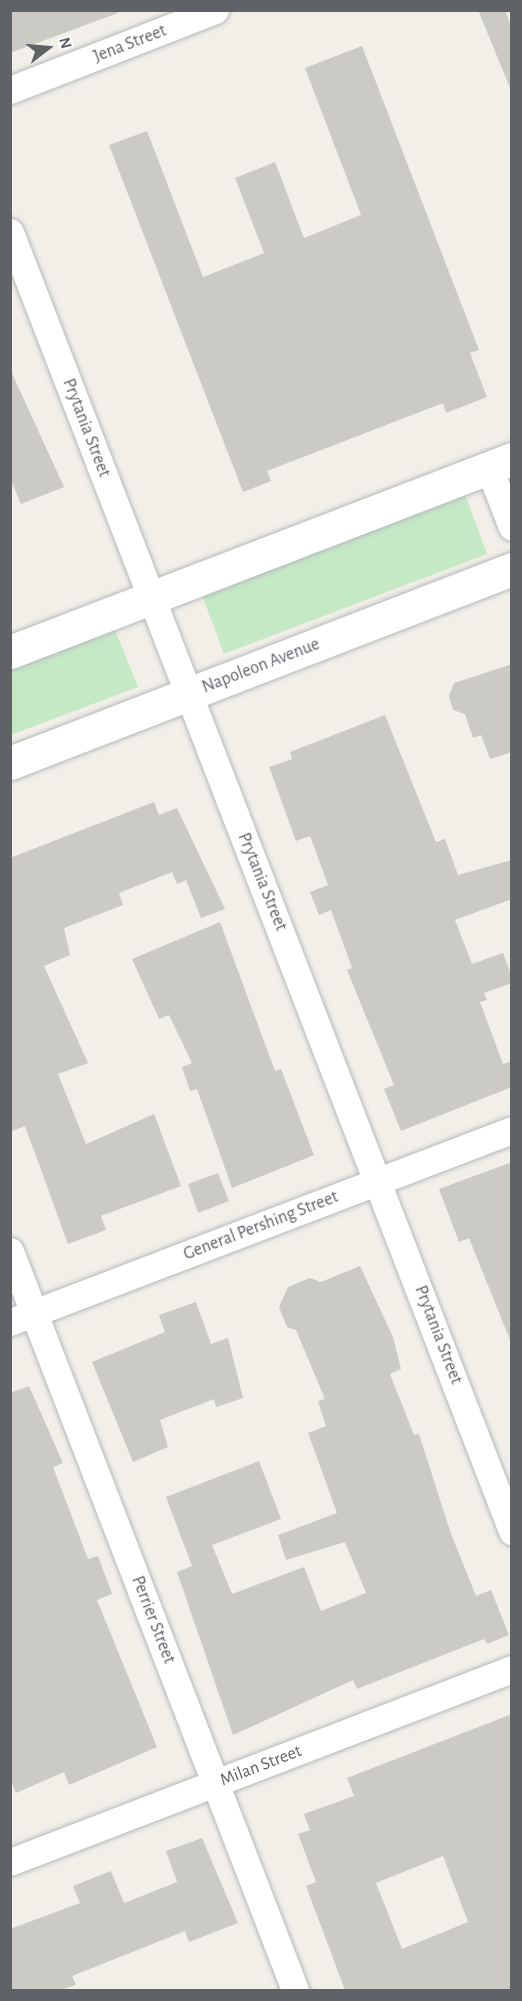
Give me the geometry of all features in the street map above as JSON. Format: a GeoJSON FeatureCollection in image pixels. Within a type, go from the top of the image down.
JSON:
{"type":"FeatureCollection","features":[{"type":"Feature","properties":{"kind":"street","name":"Jena Street"},"geometry":{"type":"LineString","coordinates":[[10,90],[215,10]]}},
{"type":"Feature","properties":{"kind":"street","name":"Prytania Street"},"geometry":{"type":"LineString","coordinates":[[10,232],[188,694],[380,1180],[512,1531]]}},
{"type":"Feature","properties":{"kind":"street"},"geometry":{"type":"LineString","coordinates":[[10,652],[500,463],[512,526]]}},
{"type":"Feature","properties":{"kind":"street","name":"Napoleon Avenue"},"geometry":{"type":"LineString","coordinates":[[10,763],[512,570]]}},
{"type":"Feature","properties":{"kind":"street","name":"General Pershing Street"},"geometry":{"type":"LineString","coordinates":[[22,1318],[512,1130]]}},
{"type":"Feature","properties":{"kind":"street","name":"Perrier Street"},"geometry":{"type":"LineString","coordinates":[[10,1251],[22,1318],[215,1783],[295,1990]]}},
{"type":"Feature","properties":{"kind":"street","name":"Milan Street"},"geometry":{"type":"LineString","coordinates":[[10,1862],[512,1669]]}},
{"type":"Feature","properties":{"kind":"green space"},"geometry":{"type":"Polygon","coordinates":[[[465,494],[487,554],[224,654],[202,595],[465,494]]]}},
{"type":"Feature","properties":{"kind":"green space"},"geometry":{"type":"Polygon","coordinates":[[[115,630],[138,687],[11,735],[11,670],[115,630]]]}},
{"type":"Feature","properties":{"kind":"building"},"geometry":{"type":"Polygon","coordinates":[[[10,10],[117,10],[118,13],[10,53],[10,10]]]}},
{"type":"Feature","properties":{"kind":"building"},"geometry":{"type":"Polygon","coordinates":[[[478,10],[505,10],[512,29],[512,93],[478,10]]]}},
{"type":"Feature","properties":{"kind":"building"},"geometry":{"type":"Polygon","coordinates":[[[362,46],[479,350],[470,353],[487,397],[446,413],[443,403],[267,471],[271,481],[243,492],[109,145],[147,131],[203,277],[264,253],[235,178],[275,162],[304,238],[361,215],[305,68],[362,46]]]}},
{"type":"Feature","properties":{"kind":"building"},"geometry":{"type":"Polygon","coordinates":[[[10,369],[64,487],[21,504],[10,478],[10,369]]]}},
{"type":"Feature","properties":{"kind":"building"},"geometry":{"type":"Polygon","coordinates":[[[512,664],[512,752],[490,759],[481,735],[473,738],[465,714],[453,710],[449,696],[454,683],[512,664]]]}},
{"type":"Feature","properties":{"kind":"building"},"geometry":{"type":"Polygon","coordinates":[[[385,715],[436,842],[445,839],[458,875],[512,860],[512,899],[455,920],[472,964],[503,953],[512,977],[512,983],[484,993],[487,1000],[480,1002],[503,1064],[512,1061],[512,1087],[401,1131],[384,1089],[394,1085],[347,970],[352,968],[331,910],[319,915],[310,892],[328,885],[310,836],[296,841],[269,767],[292,759],[290,752],[385,715]]]}},
{"type":"Feature","properties":{"kind":"building"},"geometry":{"type":"Polygon","coordinates":[[[154,802],[159,815],[177,808],[225,909],[201,918],[186,880],[177,884],[172,872],[119,893],[123,905],[64,928],[70,955],[44,966],[88,1063],[58,1074],[86,1144],[154,1114],[181,1186],[101,1216],[106,1230],[68,1244],[25,1126],[10,1132],[10,858],[154,802]]]}},
{"type":"Feature","properties":{"kind":"building"},"geometry":{"type":"Polygon","coordinates":[[[220,922],[275,1071],[281,1069],[314,1155],[232,1188],[197,1089],[190,1091],[182,1067],[192,1063],[169,1015],[159,1019],[132,959],[220,922]]]}},
{"type":"Feature","properties":{"kind":"building"},"geometry":{"type":"Polygon","coordinates":[[[512,1162],[512,1340],[510,1340],[469,1238],[459,1242],[439,1189],[512,1162]]]}},
{"type":"Feature","properties":{"kind":"building"},"geometry":{"type":"Polygon","coordinates":[[[218,1173],[229,1201],[198,1213],[188,1184],[218,1173]]]}},
{"type":"Feature","properties":{"kind":"building"},"geometry":{"type":"Polygon","coordinates":[[[360,1266],[393,1337],[401,1369],[390,1374],[414,1435],[419,1434],[451,1534],[476,1596],[491,1590],[509,1635],[487,1644],[484,1639],[357,1689],[353,1680],[233,1735],[177,1572],[192,1566],[166,1497],[259,1461],[281,1519],[212,1545],[232,1594],[304,1567],[321,1611],[366,1593],[345,1542],[286,1560],[278,1535],[337,1513],[308,1433],[326,1426],[318,1401],[325,1399],[296,1330],[287,1327],[279,1307],[288,1287],[310,1278],[321,1282],[360,1266]]]}},
{"type":"Feature","properties":{"kind":"building"},"geometry":{"type":"Polygon","coordinates":[[[196,1302],[211,1344],[228,1338],[243,1398],[216,1407],[214,1399],[160,1420],[168,1447],[133,1462],[92,1362],[165,1332],[159,1315],[196,1302]]]}},
{"type":"Feature","properties":{"kind":"building"},"geometry":{"type":"Polygon","coordinates":[[[29,1386],[63,1463],[53,1467],[88,1559],[98,1556],[112,1594],[97,1600],[157,1747],[69,1785],[64,1772],[16,1793],[10,1779],[10,1393],[29,1386]]]}},
{"type":"Feature","properties":{"kind":"building"},"geometry":{"type":"Polygon","coordinates":[[[512,1714],[512,1990],[345,1990],[306,1886],[316,1882],[298,1834],[310,1830],[304,1814],[354,1796],[347,1778],[512,1714]],[[443,1856],[376,1883],[402,1949],[468,1922],[443,1856]]]}},
{"type":"Feature","properties":{"kind":"building"},"geometry":{"type":"Polygon","coordinates":[[[202,1838],[238,1923],[189,1942],[185,1931],[72,1976],[76,1985],[60,1990],[10,1990],[10,1929],[80,1903],[73,1886],[111,1871],[124,1903],[177,1882],[166,1851],[202,1838]]]}}]}
